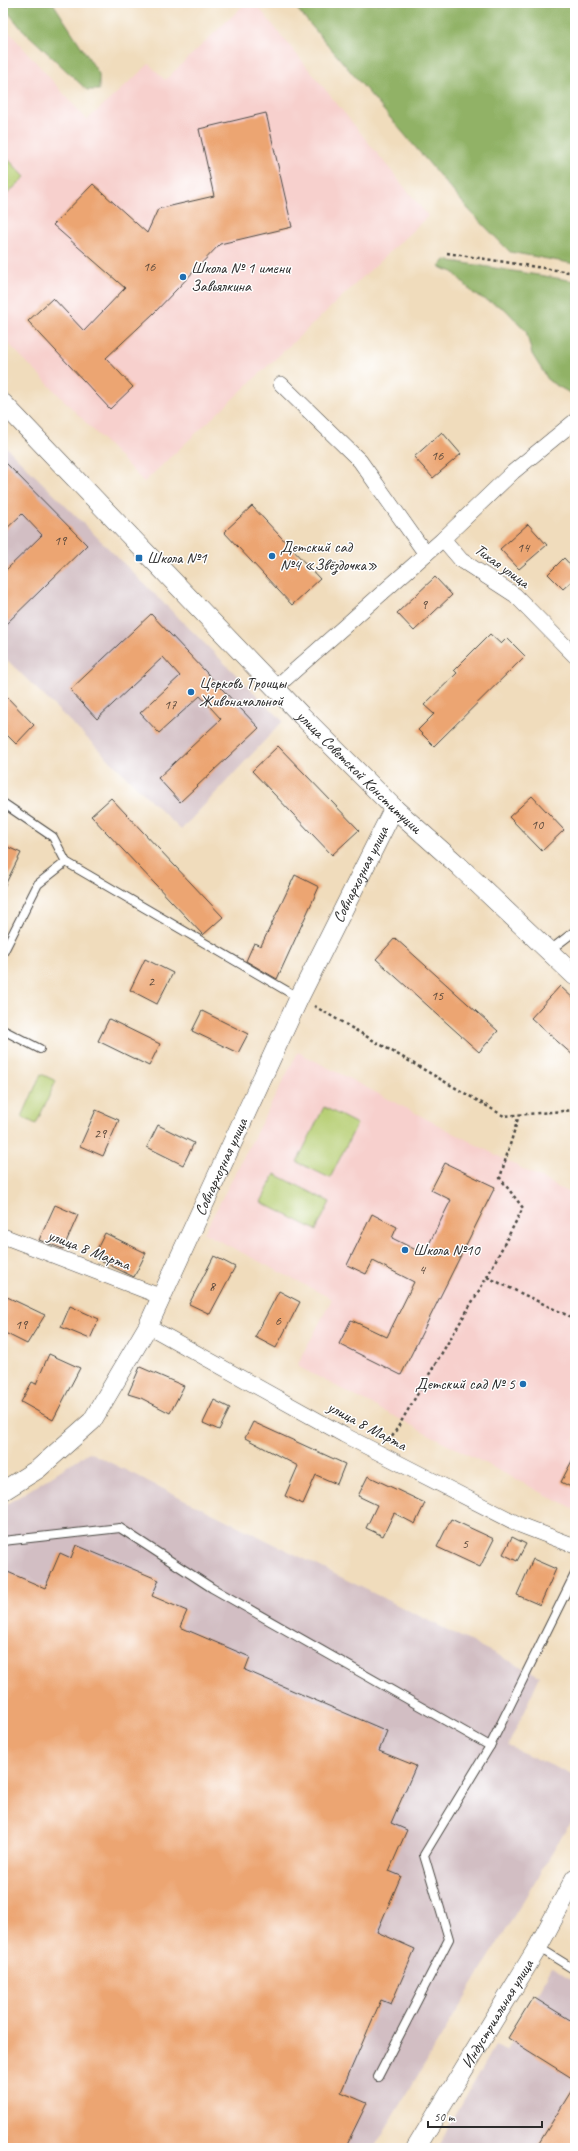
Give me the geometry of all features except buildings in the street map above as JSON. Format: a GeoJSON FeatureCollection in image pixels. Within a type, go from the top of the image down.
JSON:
{"type":"FeatureCollection","features":[{"type":"Feature","properties":{"kind":"street"},"geometry":{"type":"LineString","coordinates":[[281,384],[360,461],[426,554]]}},
{"type":"Feature","properties":{"kind":"street","name":"улица Советской Конституции"},"geometry":{"type":"LineString","coordinates":[[3,403],[275,688],[394,808],[459,866],[575,976]]}},
{"type":"Feature","properties":{"kind":"street"},"geometry":{"type":"LineString","coordinates":[[275,688],[443,539],[512,472],[575,422]]}},
{"type":"Feature","properties":{"kind":"street","name":"Тихая улица"},"geometry":{"type":"LineString","coordinates":[[443,539],[461,560],[515,595],[575,656]]}},
{"type":"Feature","properties":{"kind":"street","name":"Совнархозная улица"},"geometry":{"type":"LineString","coordinates":[[3,1491],[38,1469],[92,1421],[148,1326],[299,998],[394,808]]}},
{"type":"Feature","properties":{"kind":"street","name":"улица 8 Марта"},"geometry":{"type":"LineString","coordinates":[[3,1236],[162,1297]]}},
{"type":"Feature","properties":{"kind":"street","name":"улица 8 Марта"},"geometry":{"type":"LineString","coordinates":[[148,1326],[382,1454],[520,1525],[575,1546]]}},
{"type":"Feature","properties":{"kind":"street","name":"Индустриальная улица"},"geometry":{"type":"LineString","coordinates":[[416,2148],[538,1947],[575,1878]]}},
{"type":"Feature","properties":{"kind":"lane"},"geometry":{"type":"LineString","coordinates":[[3,802],[53,836],[66,862],[299,998]]}},
{"type":"Feature","properties":{"kind":"lane"},"geometry":{"type":"LineString","coordinates":[[3,953],[38,884],[66,862]]}},
{"type":"Feature","properties":{"kind":"lane"},"geometry":{"type":"LineString","coordinates":[[549,951],[575,930]]}},
{"type":"Feature","properties":{"kind":"lane"},"geometry":{"type":"LineString","coordinates":[[3,1030],[40,1049]]}},
{"type":"Feature","properties":{"kind":"lane"},"geometry":{"type":"LineString","coordinates":[[3,1541],[120,1528],[212,1588],[490,1746]]}},
{"type":"Feature","properties":{"kind":"lane"},"geometry":{"type":"LineString","coordinates":[[378,2077],[449,1939],[424,1854],[490,1746],[575,1574]]}},
{"type":"Feature","properties":{"kind":"lane"},"geometry":{"type":"LineString","coordinates":[[538,1947],[575,1970]]}},
{"type":"Feature","properties":{"kind":"path"},"geometry":{"type":"LineString","coordinates":[[447,253],[575,273]]}},
{"type":"Feature","properties":{"kind":"path"},"geometry":{"type":"LineString","coordinates":[[299,998],[504,1116],[575,1110]]}},
{"type":"Feature","properties":{"kind":"path"},"geometry":{"type":"LineString","coordinates":[[382,1454],[487,1277],[522,1208],[500,1178],[520,1115]]}},
{"type":"Feature","properties":{"kind":"path"},"geometry":{"type":"LineString","coordinates":[[487,1277],[575,1319]]}},
{"type":"Feature","properties":{"kind":"shaded area","name":"Школа № 1 имени Завьялкина"},"geometry":{"type":"Polygon","coordinates":[[[246,3],[255,3],[428,216],[144,482],[3,338],[3,25],[87,120],[149,64],[165,80],[246,3]]]}},
{"type":"Feature","properties":{"kind":"shaded area"},"geometry":{"type":"Polygon","coordinates":[[[3,444],[283,721],[181,830],[3,656],[3,444]]]}},
{"type":"Feature","properties":{"kind":"shaded area","name":"Школа №10"},"geometry":{"type":"Polygon","coordinates":[[[298,1052],[575,1196],[575,1510],[297,1366],[332,1299],[204,1233],[298,1052]]]}},
{"type":"Feature","properties":{"kind":"shaded area"},"geometry":{"type":"Polygon","coordinates":[[[89,1452],[540,1676],[508,1746],[575,1776],[575,1815],[374,2148],[3,2148],[3,1507],[89,1452]]]}},
{"type":"Feature","properties":{"kind":"shaded area"},"geometry":{"type":"Polygon","coordinates":[[[552,1966],[575,1983],[575,2148],[437,2148],[495,2046],[507,2051],[552,1966]]]}},
{"type":"Feature","properties":{"kind":"green space"},"geometry":{"type":"Polygon","coordinates":[[[3,3],[53,3],[99,74],[99,90],[87,90],[21,28],[3,6],[3,3]]]}},
{"type":"Feature","properties":{"kind":"green space"},"geometry":{"type":"Polygon","coordinates":[[[292,3],[575,3],[575,264],[510,252],[469,210],[292,3]]]}},
{"type":"Feature","properties":{"kind":"green space"},"geometry":{"type":"Polygon","coordinates":[[[3,154],[25,177],[3,198],[3,154]]]}},
{"type":"Feature","properties":{"kind":"green space"},"geometry":{"type":"Polygon","coordinates":[[[445,260],[575,281],[575,396],[549,381],[532,354],[526,331],[505,309],[474,294],[453,272],[439,267],[445,260]]]}},
{"type":"Feature","properties":{"kind":"green space"},"geometry":{"type":"Polygon","coordinates":[[[41,1074],[56,1081],[36,1124],[22,1117],[41,1074]]]}},
{"type":"Feature","properties":{"kind":"green space"},"geometry":{"type":"Polygon","coordinates":[[[324,1107],[357,1124],[330,1178],[297,1162],[324,1107]]]}},
{"type":"Feature","properties":{"kind":"green space"},"geometry":{"type":"Polygon","coordinates":[[[275,1174],[330,1202],[316,1230],[261,1202],[275,1174]]]}},
{"type":"Feature","properties":{"kind":"place","name":"Школа № 1 имени Завьялкина"},"geometry":{"type":"Point","coordinates":[183,277]}},
{"type":"Feature","properties":{"kind":"place","name":"Детский сад №4 «Звёздочка»"},"geometry":{"type":"Point","coordinates":[272,556]}},
{"type":"Feature","properties":{"kind":"place","name":"Школа №1"},"geometry":{"type":"Point","coordinates":[139,558]}},
{"type":"Feature","properties":{"kind":"place","name":"Церковь Троицы Живоначальной"},"geometry":{"type":"Point","coordinates":[191,692]}},
{"type":"Feature","properties":{"kind":"place","name":"Школа №10"},"geometry":{"type":"Point","coordinates":[405,1250]}},
{"type":"Feature","properties":{"kind":"place","name":"Детский сад № 5"},"geometry":{"type":"Point","coordinates":[523,1384]}}]}
